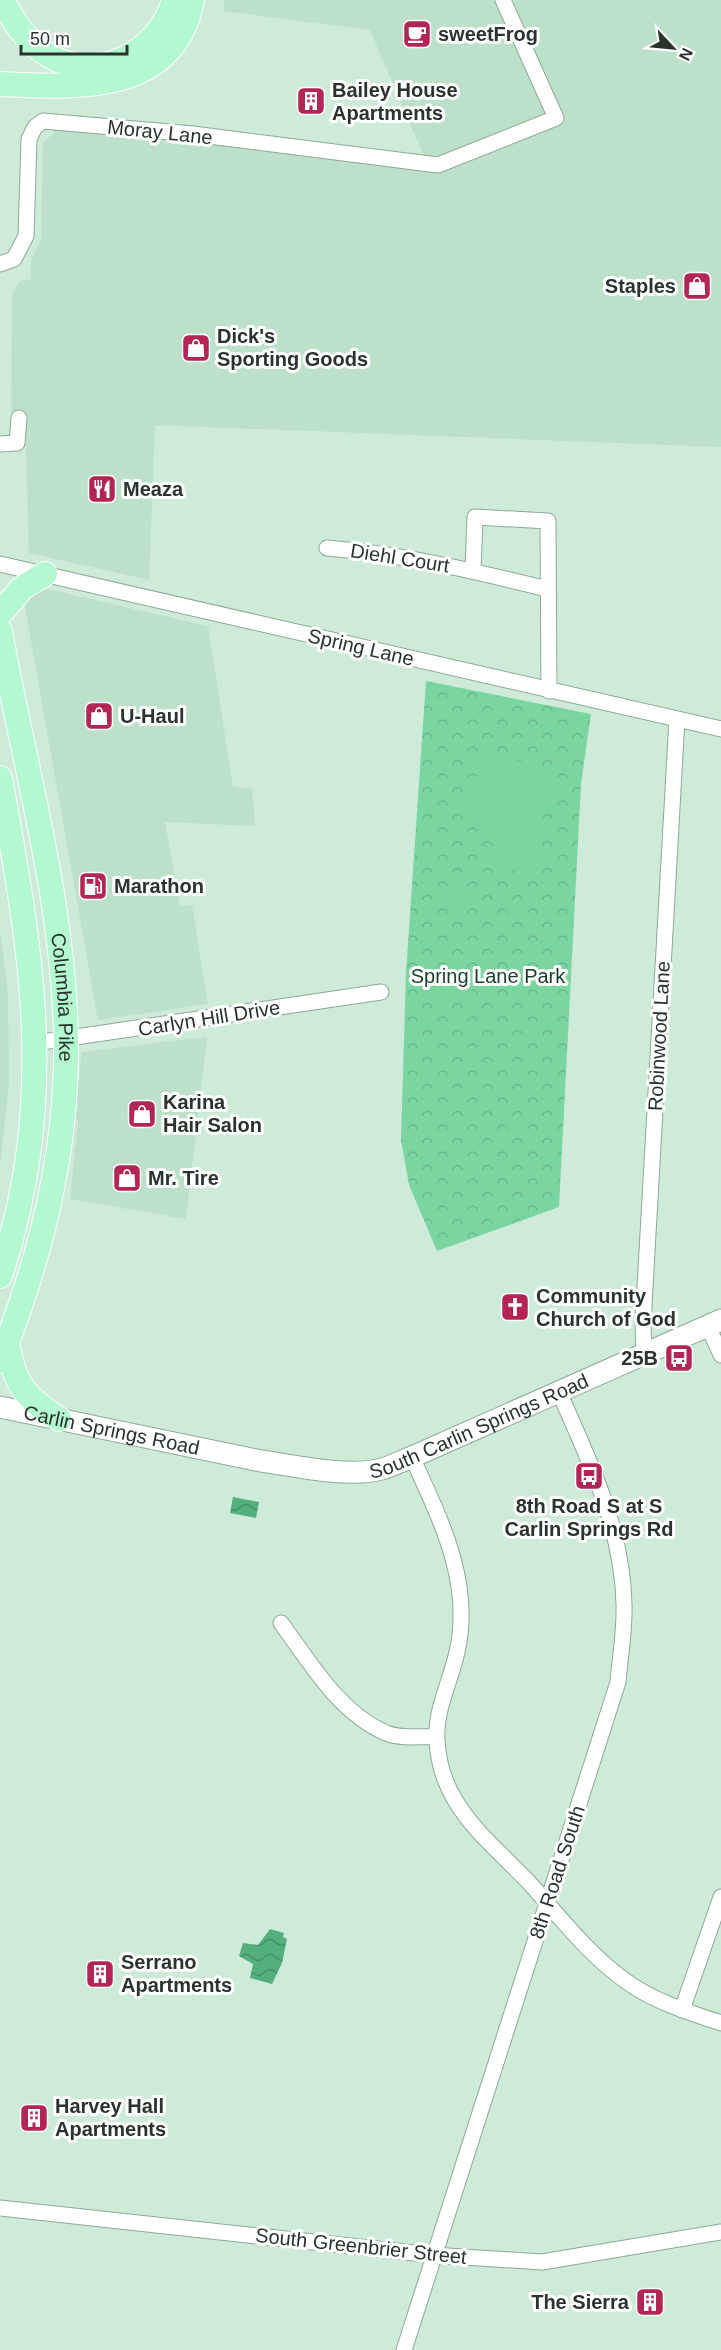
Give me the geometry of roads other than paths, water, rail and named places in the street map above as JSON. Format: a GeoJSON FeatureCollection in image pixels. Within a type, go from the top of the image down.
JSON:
{"type":"FeatureCollection","features":[{"type":"Feature","properties":{"kind":"main road"},"geometry":{"type":"LineString","coordinates":[[3,0],[36,47],[61,62],[84,67],[105,65],[136,54],[161,30],[174,0]]}},
{"type":"Feature","properties":{"kind":"main road"},"geometry":{"type":"LineString","coordinates":[[0,84],[98,84],[134,74],[156,61],[175,42],[184,26],[192,0]]}},
{"type":"Feature","properties":{"kind":"main road"},"geometry":{"type":"LineString","coordinates":[[0,614],[22,588],[45,573]]}},
{"type":"Feature","properties":{"kind":"main road","name":"Columbia Pike"},"geometry":{"type":"LineString","coordinates":[[0,631],[56,923],[66,1038],[63,1118],[52,1194],[35,1262],[4,1351]]}},
{"type":"Feature","properties":{"kind":"main road","name":"Columbia Pike"},"geometry":{"type":"LineString","coordinates":[[0,778],[28,941],[35,1043],[34,1102],[27,1166],[14,1230],[0,1276]]}},
{"type":"Feature","properties":{"kind":"main road","name":"South Carlin Springs Road"},"geometry":{"type":"LineString","coordinates":[[223,1451],[303,1467],[362,1471],[382,1469],[715,1323]]}},
{"type":"Feature","properties":{"kind":"main road"},"geometry":{"type":"LineString","coordinates":[[4,1351],[22,1390],[33,1401],[59,1419]]}},
{"type":"Feature","properties":{"kind":"main road","name":"Carlin Springs Road"},"geometry":{"type":"LineString","coordinates":[[0,1407],[223,1451]]}},
{"type":"Feature","properties":{"kind":"street","name":"Moray Lane"},"geometry":{"type":"LineString","coordinates":[[0,264],[14,259],[26,236],[28,144],[32,130],[43,121],[193,134],[438,165],[556,118],[503,0]]}},
{"type":"Feature","properties":{"kind":"street"},"geometry":{"type":"LineString","coordinates":[[0,444],[17,443],[19,418]]}},
{"type":"Feature","properties":{"kind":"street","name":"Diehl Court"},"geometry":{"type":"LineString","coordinates":[[473,570],[475,517],[548,521],[549,691]]}},
{"type":"Feature","properties":{"kind":"street","name":"Diehl Court"},"geometry":{"type":"LineString","coordinates":[[327,548],[375,552],[473,570],[547,589]]}},
{"type":"Feature","properties":{"kind":"street","name":"Spring Lane"},"geometry":{"type":"LineString","coordinates":[[0,564],[721,729]]}},
{"type":"Feature","properties":{"kind":"street","name":"Robinwood Lane"},"geometry":{"type":"LineString","coordinates":[[644,1354],[643,1323],[677,719]]}},
{"type":"Feature","properties":{"kind":"street","name":"Carlyn Hill Drive"},"geometry":{"type":"LineString","coordinates":[[35,1043],[381,992]]}},
{"type":"Feature","properties":{"kind":"street"},"geometry":{"type":"LineString","coordinates":[[715,1323],[721,1355]]}},
{"type":"Feature","properties":{"kind":"street","name":"8th Road South"},"geometry":{"type":"LineString","coordinates":[[404,2350],[432,2255],[548,1905],[618,1682],[624,1605],[614,1530],[593,1470],[560,1392]]}},
{"type":"Feature","properties":{"kind":"street"},"geometry":{"type":"LineString","coordinates":[[412,1457],[450,1542],[459,1580],[462,1617],[458,1652],[444,1694],[436,1737],[440,1766],[455,1800],[489,1843],[565,1925],[630,1984],[682,2010],[721,2023]]}},
{"type":"Feature","properties":{"kind":"street"},"geometry":{"type":"LineString","coordinates":[[281,1623],[330,1687],[356,1715],[387,1734],[436,1737]]}},
{"type":"Feature","properties":{"kind":"street"},"geometry":{"type":"LineString","coordinates":[[682,2010],[721,1897]]}},
{"type":"Feature","properties":{"kind":"street","name":"South Greenbrier Street"},"geometry":{"type":"LineString","coordinates":[[0,2208],[432,2255],[542,2262],[721,2232]]}},
{"type":"Feature","properties":{"kind":"water"},"geometry":{"type":"Polygon","coordinates":[[[233,1497],[259,1502],[256,1518],[230,1513],[233,1497]]]}},
{"type":"Feature","properties":{"kind":"water"},"geometry":{"type":"Polygon","coordinates":[[[270,1929],[284,1933],[283,1937],[287,1939],[282,1963],[272,1984],[250,1978],[253,1964],[239,1956],[243,1943],[258,1945],[270,1929]]]}},
{"type":"Feature","properties":{"kind":"place","name":"sweetFrog"},"geometry":{"type":"Point","coordinates":[417,34]}},
{"type":"Feature","properties":{"kind":"place","name":"Bailey House Apartments"},"geometry":{"type":"Point","coordinates":[311,101]}},
{"type":"Feature","properties":{"kind":"place","name":"Staples"},"geometry":{"type":"Point","coordinates":[697,286]}},
{"type":"Feature","properties":{"kind":"place","name":"Dick's Sporting Goods"},"geometry":{"type":"Point","coordinates":[196,348]}},
{"type":"Feature","properties":{"kind":"place","name":"Meaza"},"geometry":{"type":"Point","coordinates":[102,489]}},
{"type":"Feature","properties":{"kind":"place","name":"U-Haul"},"geometry":{"type":"Point","coordinates":[99,716]}},
{"type":"Feature","properties":{"kind":"place","name":"Marathon"},"geometry":{"type":"Point","coordinates":[93,886]}},
{"type":"Feature","properties":{"kind":"place","name":"Karina Hair Salon"},"geometry":{"type":"Point","coordinates":[142,1114]}},
{"type":"Feature","properties":{"kind":"place","name":"Mr. Tire"},"geometry":{"type":"Point","coordinates":[127,1178]}},
{"type":"Feature","properties":{"kind":"place","name":"Community Church of God"},"geometry":{"type":"Point","coordinates":[515,1307]}},
{"type":"Feature","properties":{"kind":"place","name":"25B"},"geometry":{"type":"Point","coordinates":[679,1358]}},
{"type":"Feature","properties":{"kind":"place","name":"8th Road S at S Carlin Springs Rd"},"geometry":{"type":"Point","coordinates":[589,1476]}},
{"type":"Feature","properties":{"kind":"place","name":"Serrano Apartments"},"geometry":{"type":"Point","coordinates":[100,1974]}},
{"type":"Feature","properties":{"kind":"place","name":"Harvey Hall Apartments"},"geometry":{"type":"Point","coordinates":[34,2118]}},
{"type":"Feature","properties":{"kind":"place","name":"The Sierra"},"geometry":{"type":"Point","coordinates":[650,2302]}},
{"type":"Feature","properties":{"kind":"park label","name":"Spring Lane Park"},"geometry":{"type":"Point","coordinates":[488,976]}}]}
